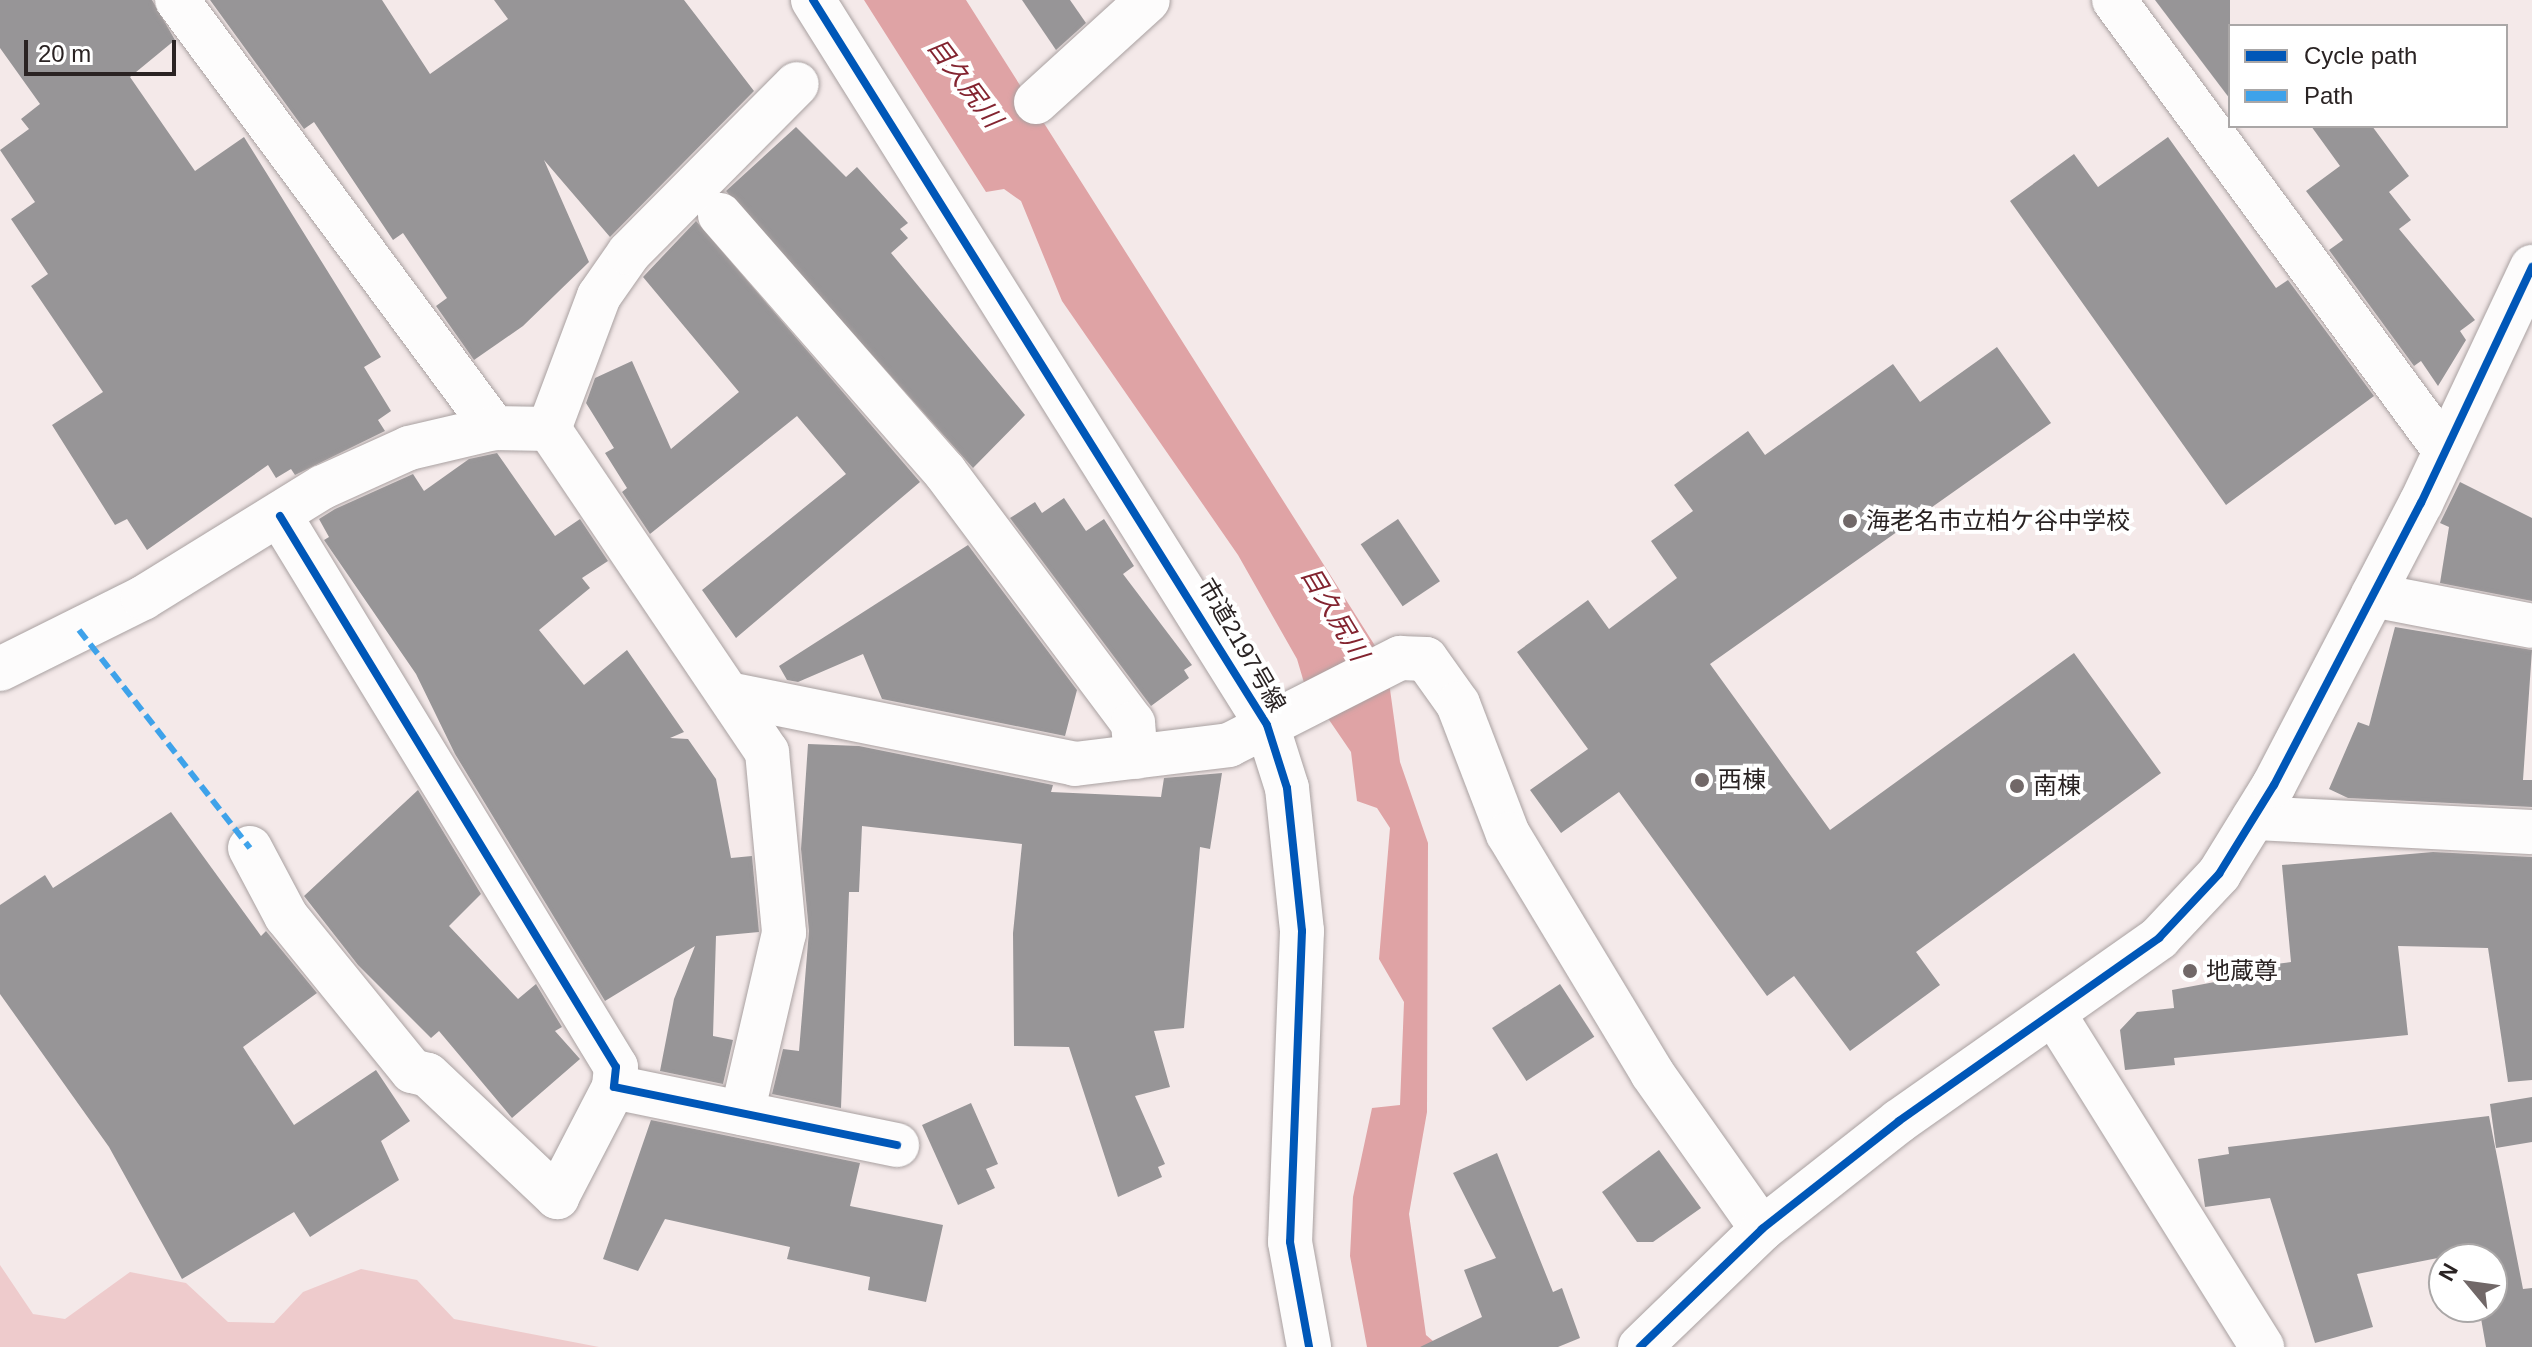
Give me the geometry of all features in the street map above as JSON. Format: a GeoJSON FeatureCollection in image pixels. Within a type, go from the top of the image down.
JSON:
{"type":"FeatureCollection","features":[{"type":"Feature","properties":{"kind":"street"},"geometry":{"type":"LineString","coordinates":[[177,0],[494,428]]}},
{"type":"Feature","properties":{"kind":"street","name":"市道2197号線"},"geometry":{"type":"LineString","coordinates":[[813,0],[1267,725],[1287,788],[1302,931],[1290,1242],[1309,1347]]}},
{"type":"Feature","properties":{"kind":"street"},"geometry":{"type":"LineString","coordinates":[[1036,102],[1148,0]]}},
{"type":"Feature","properties":{"kind":"street"},"geometry":{"type":"LineString","coordinates":[[2114,0],[2443,448]]}},
{"type":"Feature","properties":{"kind":"street"},"geometry":{"type":"LineString","coordinates":[[549,429],[599,296],[629,253],[797,84]]}},
{"type":"Feature","properties":{"kind":"street"},"geometry":{"type":"LineString","coordinates":[[720,215],[945,472],[1133,723],[1136,757]]}},
{"type":"Feature","properties":{"kind":"street"},"geometry":{"type":"LineString","coordinates":[[1640,1347],[1682,1333],[1762,1229],[2159,938],[2219,874],[2254,818],[2373,595],[2532,267]]}},
{"type":"Feature","properties":{"kind":"street"},"geometry":{"type":"LineString","coordinates":[[0,669],[143,598],[280,516],[409,448],[494,428],[549,429]]}},
{"type":"Feature","properties":{"kind":"street"},"geometry":{"type":"LineString","coordinates":[[549,429],[767,752],[784,933],[742,1113]]}},
{"type":"Feature","properties":{"kind":"street"},"geometry":{"type":"LineString","coordinates":[[250,848],[286,916],[412,1071],[428,1075],[557,1197],[614,1087],[616,1067],[280,516]]}},
{"type":"Feature","properties":{"kind":"street"},"geometry":{"type":"LineString","coordinates":[[2373,595],[2532,626]]}},
{"type":"Feature","properties":{"kind":"street"},"geometry":{"type":"LineString","coordinates":[[729,694],[1075,764],[1229,745],[1303,701],[1386,664],[1426,659],[1458,704],[1508,834],[1652,1073],[1762,1229]]}},
{"type":"Feature","properties":{"kind":"street"},"geometry":{"type":"LineString","coordinates":[[2254,818],[2532,832]]}},
{"type":"Feature","properties":{"kind":"street"},"geometry":{"type":"LineString","coordinates":[[2054,1014],[2262,1347]]}},
{"type":"Feature","properties":{"kind":"street"},"geometry":{"type":"LineString","coordinates":[[614,1087],[897,1145]]}},
{"type":"Feature","properties":{"kind":"shaded area"},"geometry":{"type":"Polygon","coordinates":[[[0,1265],[33,1314],[65,1319],[130,1272],[186,1283],[228,1322],[274,1323],[303,1292],[361,1269],[417,1280],[454,1319],[599,1347],[0,1347],[0,1265]]]}},
{"type":"Feature","properties":{"kind":"water","name":"目久尻川"},"geometry":{"type":"Polygon","coordinates":[[[864,0],[966,0],[1379,652],[1305,686],[1297,659],[1238,555],[1062,301],[1021,201],[1004,189],[986,192],[864,0]]]}},
{"type":"Feature","properties":{"kind":"water"},"geometry":{"type":"Polygon","coordinates":[[[1389,682],[1400,762],[1428,843],[1427,1112],[1409,1214],[1426,1335],[1440,1347],[1367,1347],[1350,1256],[1353,1197],[1372,1108],[1400,1105],[1404,1002],[1379,959],[1390,828],[1377,808],[1357,801],[1351,752],[1323,711],[1389,682]]]}},
{"type":"Feature","properties":{"kind":"building"},"geometry":{"type":"Polygon","coordinates":[[[0,0],[152,0],[175,40],[130,77],[195,171],[244,137],[381,357],[364,367],[391,411],[378,420],[385,431],[295,475],[291,469],[276,478],[268,465],[147,550],[127,519],[115,525],[52,425],[103,392],[31,286],[48,274],[11,219],[35,202],[0,150],[29,129],[21,119],[40,104],[0,48],[0,0]]]}},
{"type":"Feature","properties":{"kind":"building"},"geometry":{"type":"Polygon","coordinates":[[[210,0],[382,0],[430,74],[508,19],[494,0],[684,0],[754,91],[610,237],[544,160],[589,262],[523,326],[474,360],[436,306],[447,298],[403,233],[393,240],[314,122],[304,129],[210,0]]]}},
{"type":"Feature","properties":{"kind":"building"},"geometry":{"type":"Polygon","coordinates":[[[1022,0],[1070,0],[1086,23],[1056,50],[1022,0]]]}},
{"type":"Feature","properties":{"kind":"building"},"geometry":{"type":"Polygon","coordinates":[[[2155,0],[2230,0],[2228,96],[2155,0]]]}},
{"type":"Feature","properties":{"kind":"building"},"geometry":{"type":"Polygon","coordinates":[[[796,127],[846,177],[857,167],[908,223],[900,229],[908,238],[891,253],[1025,415],[973,468],[726,191],[796,127]]]}},
{"type":"Feature","properties":{"kind":"building"},"geometry":{"type":"Polygon","coordinates":[[[2312,128],[2373,128],[2409,176],[2389,192],[2411,220],[2399,229],[2475,320],[2460,331],[2466,340],[2438,386],[2421,361],[2414,366],[2329,250],[2343,240],[2306,191],[2340,166],[2312,128]]]}},
{"type":"Feature","properties":{"kind":"building"},"geometry":{"type":"Polygon","coordinates":[[[2168,137],[2276,288],[2288,280],[2374,396],[2226,505],[2010,201],[2074,154],[2098,187],[2168,137]]]}},
{"type":"Feature","properties":{"kind":"building"},"geometry":{"type":"Polygon","coordinates":[[[696,221],[920,482],[736,638],[702,590],[846,474],[797,416],[650,534],[622,492],[627,488],[605,453],[614,448],[586,403],[595,378],[632,361],[671,449],[739,392],[643,277],[696,221]]]}},
{"type":"Feature","properties":{"kind":"building"},"geometry":{"type":"Polygon","coordinates":[[[1997,347],[2051,423],[1710,664],[1830,830],[2074,653],[2161,773],[1916,952],[1940,985],[1850,1051],[1794,976],[1767,996],[1619,792],[1561,833],[1530,790],[1588,749],[1517,652],[1588,600],[1609,629],[1677,578],[1651,541],[1693,511],[1674,485],[1748,431],[1765,455],[1893,364],[1920,402],[1997,347]]]}},
{"type":"Feature","properties":{"kind":"building"},"geometry":{"type":"Polygon","coordinates":[[[497,453],[555,536],[580,519],[608,561],[582,578],[590,588],[539,630],[584,685],[627,650],[684,732],[670,738],[688,739],[716,779],[731,858],[752,856],[759,932],[716,936],[713,1036],[733,1040],[723,1084],[660,1071],[674,999],[695,946],[605,1001],[455,754],[416,674],[324,540],[329,537],[319,519],[335,509],[413,474],[424,491],[469,459],[497,453]]]}},
{"type":"Feature","properties":{"kind":"building"},"geometry":{"type":"Polygon","coordinates":[[[2460,482],[2532,518],[2532,601],[2440,583],[2449,527],[2440,523],[2460,482]]]}},
{"type":"Feature","properties":{"kind":"building"},"geometry":{"type":"Polygon","coordinates":[[[1064,498],[1086,531],[1104,519],[1134,566],[1123,574],[1192,665],[1184,670],[1189,678],[1151,706],[1010,518],[1035,502],[1042,513],[1064,498]]]}},
{"type":"Feature","properties":{"kind":"building"},"geometry":{"type":"Polygon","coordinates":[[[1398,519],[1440,581],[1403,606],[1361,544],[1398,519]]]}},
{"type":"Feature","properties":{"kind":"building"},"geometry":{"type":"Polygon","coordinates":[[[968,545],[1077,690],[1065,736],[882,699],[863,654],[798,682],[787,680],[779,666],[968,545]]]}},
{"type":"Feature","properties":{"kind":"building"},"geometry":{"type":"Polygon","coordinates":[[[2395,627],[2532,650],[2523,780],[2532,780],[2532,807],[2348,798],[2329,789],[2358,722],[2369,726],[2395,627]]]}},
{"type":"Feature","properties":{"kind":"building"},"geometry":{"type":"Polygon","coordinates":[[[808,744],[859,746],[1053,785],[1051,792],[1161,797],[1164,778],[1222,773],[1210,849],[1200,847],[1184,1028],[1154,1031],[1170,1087],[1135,1096],[1165,1164],[1158,1167],[1162,1177],[1118,1197],[1069,1047],[1014,1046],[1013,933],[1022,844],[862,826],[859,892],[849,892],[841,1108],[772,1094],[783,1049],[799,1051],[809,931],[801,849],[808,744]]]}},
{"type":"Feature","properties":{"kind":"building"},"geometry":{"type":"Polygon","coordinates":[[[418,790],[481,894],[449,926],[518,999],[536,984],[562,1027],[555,1031],[580,1059],[512,1118],[439,1031],[431,1038],[358,965],[304,896],[418,790]]]}},
{"type":"Feature","properties":{"kind":"building"},"geometry":{"type":"Polygon","coordinates":[[[171,812],[261,936],[266,931],[317,993],[243,1047],[294,1125],[376,1070],[410,1121],[381,1141],[399,1180],[310,1237],[294,1212],[182,1279],[109,1147],[0,994],[0,905],[45,875],[53,888],[171,812]]]}},
{"type":"Feature","properties":{"kind":"building"},"geometry":{"type":"Polygon","coordinates":[[[2433,852],[2532,857],[2532,1080],[2508,1082],[2488,948],[2398,946],[2408,1035],[2174,1058],[2175,1065],[2125,1070],[2120,1030],[2137,1012],[2174,1008],[2172,990],[2220,981],[2219,971],[2291,962],[2282,865],[2433,852]]]}},
{"type":"Feature","properties":{"kind":"building"},"geometry":{"type":"Polygon","coordinates":[[[1560,984],[1594,1037],[1526,1081],[1492,1028],[1560,984]]]}},
{"type":"Feature","properties":{"kind":"building"},"geometry":{"type":"Polygon","coordinates":[[[2532,1097],[2532,1142],[2496,1148],[2490,1104],[2532,1097]]]}},
{"type":"Feature","properties":{"kind":"building"},"geometry":{"type":"Polygon","coordinates":[[[971,1103],[998,1164],[986,1169],[995,1188],[958,1205],[922,1125],[971,1103]]]}},
{"type":"Feature","properties":{"kind":"building"},"geometry":{"type":"Polygon","coordinates":[[[2489,1116],[2523,1289],[2532,1288],[2532,1347],[2486,1347],[2482,1323],[2508,1323],[2508,1243],[2428,1243],[2428,1260],[2357,1274],[2373,1327],[2315,1343],[2270,1198],[2205,1207],[2198,1159],[2229,1154],[2228,1147],[2489,1116]]]}},
{"type":"Feature","properties":{"kind":"building"},"geometry":{"type":"Polygon","coordinates":[[[651,1120],[860,1163],[850,1206],[943,1225],[926,1302],[868,1290],[870,1277],[787,1259],[790,1247],[665,1219],[638,1271],[603,1259],[651,1120]]]}},
{"type":"Feature","properties":{"kind":"building"},"geometry":{"type":"Polygon","coordinates":[[[1659,1150],[1701,1208],[1653,1242],[1637,1242],[1602,1192],[1659,1150]]]}},
{"type":"Feature","properties":{"kind":"building"},"geometry":{"type":"Polygon","coordinates":[[[1497,1153],[1553,1292],[1562,1288],[1580,1338],[1558,1347],[1420,1347],[1482,1317],[1464,1270],[1496,1258],[1453,1173],[1497,1153]]]}},
{"type":"Feature","properties":{"kind":"marked path"},"geometry":{"type":"LineString","coordinates":[[79,630],[250,848]]}},
{"type":"Feature","properties":{"kind":"cycle path"},"geometry":{"type":"LineString","coordinates":[[813,0],[1267,725],[1287,788],[1302,931],[1290,1242],[1309,1347]]}},
{"type":"Feature","properties":{"kind":"cycle path"},"geometry":{"type":"LineString","coordinates":[[1640,1347],[1762,1229],[1899,1121],[2159,938],[2219,874],[2274,785],[2421,503],[2532,267]]}},
{"type":"Feature","properties":{"kind":"cycle path"},"geometry":{"type":"LineString","coordinates":[[280,516],[616,1067],[614,1087],[897,1145]]}},
{"type":"Feature","properties":{"kind":"place","name":"海老名市立柏ケ谷中学校"},"geometry":{"type":"Point","coordinates":[1850,521]}},
{"type":"Feature","properties":{"kind":"place","name":"西棟"},"geometry":{"type":"Point","coordinates":[1702,780]}},
{"type":"Feature","properties":{"kind":"place","name":"南棟"},"geometry":{"type":"Point","coordinates":[2017,786]}},
{"type":"Feature","properties":{"kind":"place","name":"地蔵尊"},"geometry":{"type":"Point","coordinates":[2190,971]}}]}
